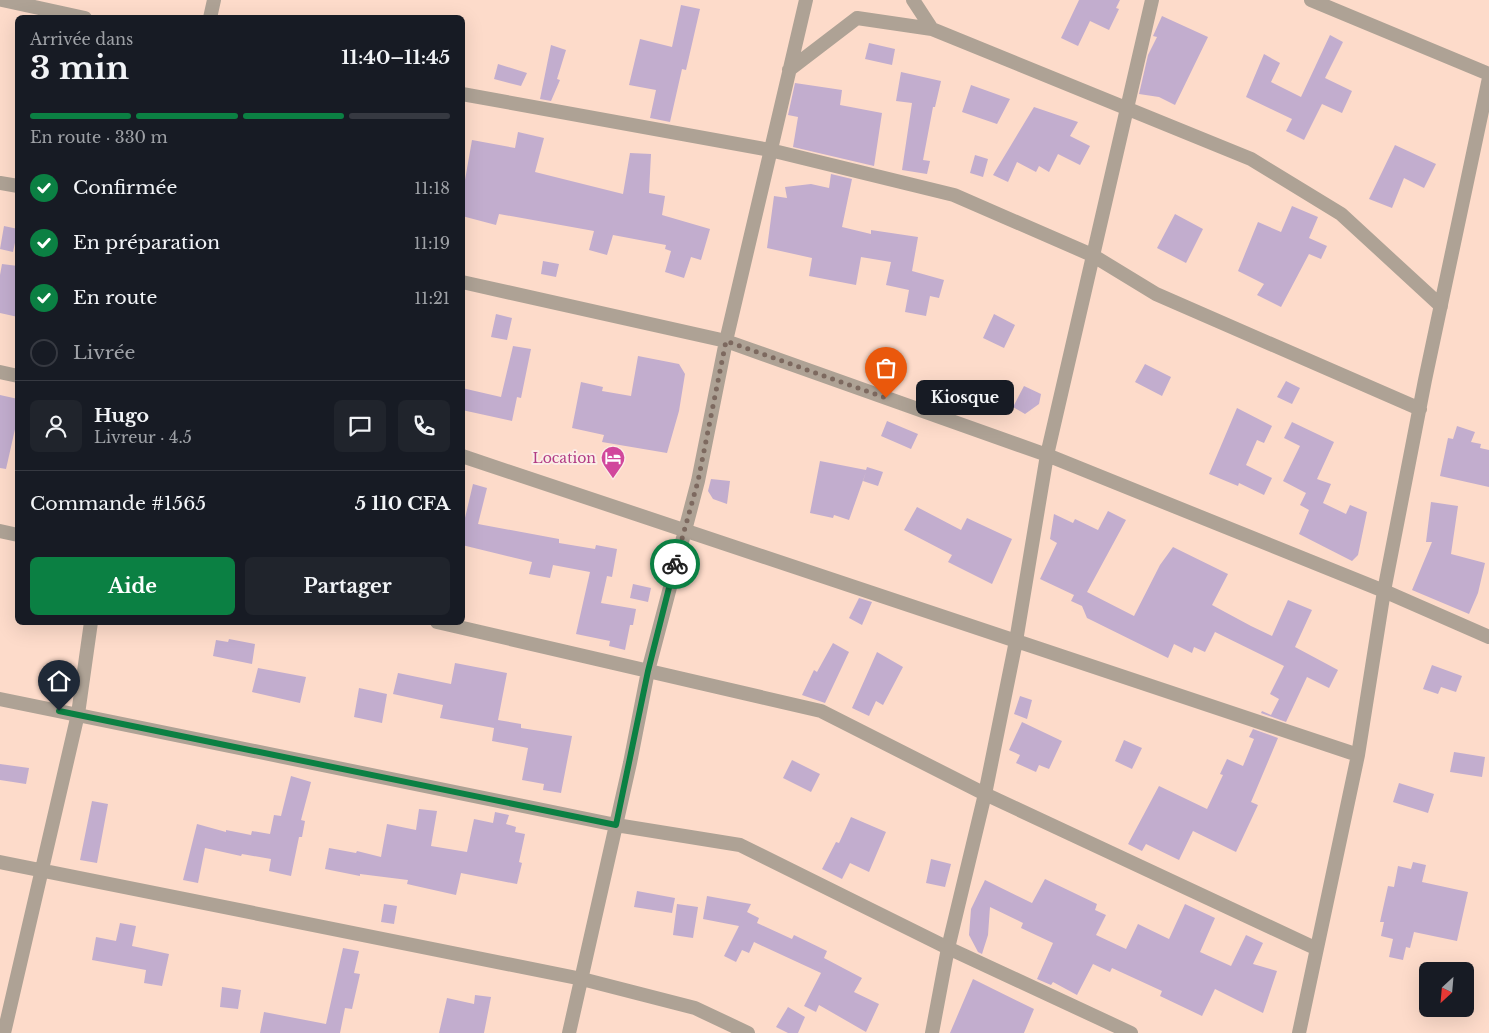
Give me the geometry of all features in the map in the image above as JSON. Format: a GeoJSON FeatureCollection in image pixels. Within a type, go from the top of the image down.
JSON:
{"type":"FeatureCollection","features":[{"type":"Feature","properties":{"kind":"street"},"geometry":{"type":"LineString","coordinates":[[2,0],[71,15]]}},
{"type":"Feature","properties":{"kind":"street"},"geometry":{"type":"LineString","coordinates":[[211,15],[214,0]]}},
{"type":"Feature","properties":{"kind":"street"},"geometry":{"type":"LineString","coordinates":[[569,1033],[616,825],[648,671],[698,481],[726,341],[806,0]]}},
{"type":"Feature","properties":{"kind":"street"},"geometry":{"type":"LineString","coordinates":[[913,0],[932,30]]}},
{"type":"Feature","properties":{"kind":"street"},"geometry":{"type":"LineString","coordinates":[[932,1033],[948,948],[985,794],[1016,641],[1047,454],[1152,0]]}},
{"type":"Feature","properties":{"kind":"street"},"geometry":{"type":"LineString","coordinates":[[1299,1033],[1358,755],[1384,591],[1440,306],[1489,76],[1312,0]]}},
{"type":"Feature","properties":{"kind":"street"},"geometry":{"type":"LineString","coordinates":[[789,70],[857,18],[932,30],[1127,107],[1251,159],[1341,214],[1440,306]]}},
{"type":"Feature","properties":{"kind":"street"},"geometry":{"type":"LineString","coordinates":[[465,95],[770,150],[954,195],[1092,255],[1156,294],[1420,409]]}},
{"type":"Feature","properties":{"kind":"street"},"geometry":{"type":"LineString","coordinates":[[0,182],[15,185]]}},
{"type":"Feature","properties":{"kind":"street"},"geometry":{"type":"LineString","coordinates":[[465,283],[726,341],[1047,454],[1384,591],[1489,637]]}},
{"type":"Feature","properties":{"kind":"street"},"geometry":{"type":"LineString","coordinates":[[0,372],[15,375]]}},
{"type":"Feature","properties":{"kind":"street"},"geometry":{"type":"LineString","coordinates":[[465,457],[1358,755]]}},
{"type":"Feature","properties":{"kind":"street"},"geometry":{"type":"LineString","coordinates":[[0,531],[15,534]]}},
{"type":"Feature","properties":{"kind":"street"},"geometry":{"type":"LineString","coordinates":[[4,1033],[78,714],[90,625]]}},
{"type":"Feature","properties":{"kind":"street"},"geometry":{"type":"LineString","coordinates":[[450,625],[821,711],[985,794],[1316,948]]}},
{"type":"Feature","properties":{"kind":"street"},"geometry":{"type":"LineString","coordinates":[[0,699],[616,825],[740,845],[948,948],[1131,1033]]}},
{"type":"Feature","properties":{"kind":"street"},"geometry":{"type":"LineString","coordinates":[[0,862],[582,979],[695,1008],[748,1033]]}},
{"type":"Feature","properties":{"kind":"building"},"geometry":{"type":"Polygon","coordinates":[[[1079,0],[1120,0],[1116,8],[1119,9],[1109,30],[1090,21],[1078,46],[1061,38],[1079,0]]]}},
{"type":"Feature","properties":{"kind":"building"},"geometry":{"type":"Polygon","coordinates":[[[681,5],[700,9],[686,70],[682,69],[670,122],[650,118],[656,90],[629,85],[640,39],[672,47],[681,5]]]}},
{"type":"Feature","properties":{"kind":"building"},"geometry":{"type":"Polygon","coordinates":[[[1162,16],[1208,37],[1175,105],[1159,97],[1139,94],[1148,55],[1157,37],[1153,36],[1162,16]]]}},
{"type":"Feature","properties":{"kind":"building"},"geometry":{"type":"Polygon","coordinates":[[[1330,35],[1343,42],[1325,78],[1352,91],[1342,113],[1322,104],[1304,140],[1286,131],[1292,119],[1246,97],[1264,54],[1280,63],[1271,82],[1301,97],[1330,35]]]}},
{"type":"Feature","properties":{"kind":"building"},"geometry":{"type":"Polygon","coordinates":[[[869,43],[895,49],[892,65],[865,59],[869,43]]]}},
{"type":"Feature","properties":{"kind":"building"},"geometry":{"type":"Polygon","coordinates":[[[551,45],[566,50],[557,79],[560,80],[551,101],[540,99],[551,45]]]}},
{"type":"Feature","properties":{"kind":"building"},"geometry":{"type":"Polygon","coordinates":[[[498,64],[527,73],[521,86],[494,79],[498,64]]]}},
{"type":"Feature","properties":{"kind":"building"},"geometry":{"type":"Polygon","coordinates":[[[901,72],[941,81],[935,107],[933,107],[923,160],[930,161],[927,174],[902,170],[912,103],[896,101],[901,72]]]}},
{"type":"Feature","properties":{"kind":"building"},"geometry":{"type":"Polygon","coordinates":[[[795,83],[842,90],[840,105],[882,113],[874,166],[793,147],[798,117],[788,115],[795,83]]]}},
{"type":"Feature","properties":{"kind":"building"},"geometry":{"type":"Polygon","coordinates":[[[971,85],[1010,99],[997,124],[962,112],[971,85]]]}},
{"type":"Feature","properties":{"kind":"building"},"geometry":{"type":"Polygon","coordinates":[[[1034,107],[1078,122],[1070,136],[1090,146],[1080,165],[1058,154],[1049,172],[1039,166],[1036,172],[1017,162],[1008,182],[993,175],[1034,107]]]}},
{"type":"Feature","properties":{"kind":"building"},"geometry":{"type":"Polygon","coordinates":[[[518,132],[544,138],[535,172],[623,194],[630,153],[651,154],[649,193],[665,196],[662,215],[710,229],[701,260],[691,257],[684,278],[665,272],[671,251],[665,249],[666,245],[613,235],[607,255],[589,250],[594,231],[499,214],[496,225],[465,217],[465,180],[472,140],[515,148],[518,132]]]}},
{"type":"Feature","properties":{"kind":"building"},"geometry":{"type":"Polygon","coordinates":[[[1395,145],[1436,164],[1424,188],[1404,178],[1392,208],[1369,199],[1395,145]]]}},
{"type":"Feature","properties":{"kind":"building"},"geometry":{"type":"Polygon","coordinates":[[[975,155],[988,159],[983,177],[970,173],[975,155]]]}},
{"type":"Feature","properties":{"kind":"building"},"geometry":{"type":"Polygon","coordinates":[[[831,174],[852,179],[842,227],[871,234],[871,230],[918,237],[912,271],[944,280],[939,298],[930,296],[926,316],[905,312],[909,290],[886,285],[891,262],[861,257],[856,285],[809,276],[812,258],[767,248],[774,196],[787,198],[785,187],[811,184],[829,188],[831,174]]]}},
{"type":"Feature","properties":{"kind":"building"},"geometry":{"type":"Polygon","coordinates":[[[1292,206],[1318,217],[1309,238],[1327,246],[1321,259],[1309,254],[1281,307],[1257,295],[1264,284],[1238,271],[1258,222],[1281,232],[1292,206]]]}},
{"type":"Feature","properties":{"kind":"building"},"geometry":{"type":"Polygon","coordinates":[[[1175,214],[1203,229],[1186,263],[1157,248],[1175,214]]]}},
{"type":"Feature","properties":{"kind":"building"},"geometry":{"type":"Polygon","coordinates":[[[4,226],[15,228],[13,252],[0,249],[4,226]]]}},
{"type":"Feature","properties":{"kind":"building"},"geometry":{"type":"Polygon","coordinates":[[[543,261],[559,264],[556,277],[541,274],[543,261]]]}},
{"type":"Feature","properties":{"kind":"building"},"geometry":{"type":"Polygon","coordinates":[[[2,264],[15,266],[15,316],[0,313],[0,275],[2,264]]]}},
{"type":"Feature","properties":{"kind":"building"},"geometry":{"type":"Polygon","coordinates":[[[496,314],[512,318],[507,340],[491,337],[496,314]]]}},
{"type":"Feature","properties":{"kind":"building"},"geometry":{"type":"Polygon","coordinates":[[[994,314],[1015,325],[1004,348],[983,338],[994,314]]]}},
{"type":"Feature","properties":{"kind":"building"},"geometry":{"type":"Polygon","coordinates":[[[513,346],[531,349],[521,398],[517,397],[512,421],[465,411],[465,389],[501,397],[513,346]]]}},
{"type":"Feature","properties":{"kind":"building"},"geometry":{"type":"Polygon","coordinates":[[[638,356],[679,364],[685,374],[679,411],[667,453],[602,442],[604,435],[572,428],[581,382],[603,387],[602,391],[631,396],[638,356]]]}},
{"type":"Feature","properties":{"kind":"building"},"geometry":{"type":"Polygon","coordinates":[[[1145,364],[1171,377],[1162,396],[1135,382],[1145,364]]]}},
{"type":"Feature","properties":{"kind":"building"},"geometry":{"type":"Polygon","coordinates":[[[1286,381],[1300,388],[1292,404],[1277,397],[1286,381]]]}},
{"type":"Feature","properties":{"kind":"building"},"geometry":{"type":"Polygon","coordinates":[[[1024,386],[1041,394],[1039,404],[1025,414],[1013,407],[1024,386]]]}},
{"type":"Feature","properties":{"kind":"building"},"geometry":{"type":"Polygon","coordinates":[[[0,395],[15,398],[15,429],[6,469],[0,468],[0,395]]]}},
{"type":"Feature","properties":{"kind":"building"},"geometry":{"type":"Polygon","coordinates":[[[1237,408],[1272,426],[1264,443],[1257,440],[1246,465],[1272,478],[1264,495],[1239,483],[1238,486],[1209,474],[1237,408]]]}},
{"type":"Feature","properties":{"kind":"building"},"geometry":{"type":"Polygon","coordinates":[[[887,421],[918,434],[911,449],[881,436],[887,421]]]}},
{"type":"Feature","properties":{"kind":"building"},"geometry":{"type":"Polygon","coordinates":[[[1292,422],[1334,442],[1317,479],[1331,484],[1323,503],[1346,514],[1350,505],[1367,512],[1358,555],[1352,561],[1299,534],[1309,510],[1300,505],[1306,493],[1283,481],[1300,446],[1284,438],[1292,422]]]}},
{"type":"Feature","properties":{"kind":"building"},"geometry":{"type":"Polygon","coordinates":[[[1457,426],[1475,432],[1471,442],[1481,444],[1480,448],[1489,450],[1489,487],[1440,476],[1448,438],[1453,439],[1457,426]]]}},
{"type":"Feature","properties":{"kind":"building"},"geometry":{"type":"Polygon","coordinates":[[[820,461],[866,470],[867,467],[883,472],[878,486],[863,481],[866,472],[849,520],[834,515],[833,518],[810,513],[820,461]]]}},
{"type":"Feature","properties":{"kind":"building"},"geometry":{"type":"Polygon","coordinates":[[[711,479],[730,481],[727,504],[713,499],[708,491],[711,479]]]}},
{"type":"Feature","properties":{"kind":"building"},"geometry":{"type":"Polygon","coordinates":[[[473,484],[487,488],[478,524],[559,539],[559,543],[595,549],[596,545],[617,549],[612,577],[607,576],[601,603],[636,609],[633,625],[630,625],[625,650],[609,646],[610,641],[576,634],[590,572],[553,565],[550,578],[529,574],[532,562],[465,546],[465,518],[473,484]]]}},
{"type":"Feature","properties":{"kind":"building"},"geometry":{"type":"Polygon","coordinates":[[[1431,502],[1458,506],[1451,554],[1485,563],[1478,593],[1469,614],[1412,590],[1432,542],[1426,542],[1431,502]]]}},
{"type":"Feature","properties":{"kind":"building"},"geometry":{"type":"Polygon","coordinates":[[[917,507],[961,530],[967,518],[1012,539],[992,584],[948,562],[952,555],[904,530],[917,507]]]}},
{"type":"Feature","properties":{"kind":"building"},"geometry":{"type":"Polygon","coordinates":[[[1108,511],[1126,520],[1087,592],[1134,616],[1160,565],[1173,547],[1228,574],[1212,605],[1272,636],[1288,600],[1312,610],[1295,647],[1338,670],[1329,688],[1307,677],[1286,722],[1261,713],[1262,711],[1271,715],[1279,699],[1270,694],[1284,666],[1215,632],[1205,652],[1194,647],[1192,653],[1174,644],[1168,658],[1087,618],[1082,606],[1071,601],[1074,595],[1040,579],[1057,543],[1050,539],[1054,514],[1073,523],[1075,519],[1098,530],[1108,511]]]}},
{"type":"Feature","properties":{"kind":"building"},"geometry":{"type":"Polygon","coordinates":[[[633,584],[651,588],[648,602],[630,598],[633,584]]]}},
{"type":"Feature","properties":{"kind":"building"},"geometry":{"type":"Polygon","coordinates":[[[859,598],[872,602],[862,625],[849,618],[859,598]]]}},
{"type":"Feature","properties":{"kind":"building"},"geometry":{"type":"Polygon","coordinates":[[[229,639],[255,644],[252,664],[213,656],[216,640],[228,642],[229,639]]]}},
{"type":"Feature","properties":{"kind":"building"},"geometry":{"type":"Polygon","coordinates":[[[833,643],[849,652],[825,703],[802,695],[814,670],[817,672],[833,643]]]}},
{"type":"Feature","properties":{"kind":"building"},"geometry":{"type":"Polygon","coordinates":[[[877,652],[903,667],[883,705],[876,701],[869,716],[852,708],[877,652]]]}},
{"type":"Feature","properties":{"kind":"building"},"geometry":{"type":"Polygon","coordinates":[[[455,663],[507,673],[498,720],[521,724],[521,728],[572,736],[561,793],[543,790],[544,784],[522,780],[528,748],[492,741],[494,728],[440,718],[443,705],[393,694],[398,673],[451,684],[455,663]]]}},
{"type":"Feature","properties":{"kind":"building"},"geometry":{"type":"Polygon","coordinates":[[[1432,665],[1462,676],[1456,692],[1441,687],[1438,694],[1423,689],[1432,665]]]}},
{"type":"Feature","properties":{"kind":"building"},"geometry":{"type":"Polygon","coordinates":[[[258,668],[306,677],[300,703],[252,692],[258,668]]]}},
{"type":"Feature","properties":{"kind":"building"},"geometry":{"type":"Polygon","coordinates":[[[359,688],[387,694],[382,723],[354,717],[359,688]]]}},
{"type":"Feature","properties":{"kind":"building"},"geometry":{"type":"Polygon","coordinates":[[[1020,696],[1032,700],[1027,719],[1014,714],[1020,696]]]}},
{"type":"Feature","properties":{"kind":"building"},"geometry":{"type":"Polygon","coordinates":[[[1022,722],[1062,741],[1049,769],[1039,765],[1036,772],[1016,763],[1020,755],[1009,750],[1022,722]]]}},
{"type":"Feature","properties":{"kind":"building"},"geometry":{"type":"Polygon","coordinates":[[[1253,729],[1278,738],[1251,802],[1258,805],[1236,852],[1193,831],[1179,860],[1146,844],[1142,851],[1128,844],[1159,786],[1207,809],[1223,775],[1220,774],[1227,759],[1243,766],[1254,739],[1249,737],[1253,729]]]}},
{"type":"Feature","properties":{"kind":"building"},"geometry":{"type":"Polygon","coordinates":[[[1124,740],[1142,748],[1132,769],[1115,761],[1124,740]]]}},
{"type":"Feature","properties":{"kind":"building"},"geometry":{"type":"Polygon","coordinates":[[[1454,752],[1485,757],[1482,777],[1450,772],[1454,752]]]}},
{"type":"Feature","properties":{"kind":"building"},"geometry":{"type":"Polygon","coordinates":[[[792,760],[820,774],[811,792],[783,778],[792,760]]]}},
{"type":"Feature","properties":{"kind":"building"},"geometry":{"type":"Polygon","coordinates":[[[0,764],[29,768],[26,784],[0,780],[0,764]]]}},
{"type":"Feature","properties":{"kind":"building"},"geometry":{"type":"Polygon","coordinates":[[[291,776],[311,782],[301,820],[305,821],[302,837],[299,837],[291,876],[269,871],[271,859],[242,854],[241,856],[205,848],[198,883],[183,880],[197,824],[226,832],[226,830],[251,835],[252,831],[270,834],[274,815],[281,816],[291,776]]]}},
{"type":"Feature","properties":{"kind":"building"},"geometry":{"type":"Polygon","coordinates":[[[1399,783],[1434,794],[1428,813],[1393,802],[1399,783]]]}},
{"type":"Feature","properties":{"kind":"building"},"geometry":{"type":"Polygon","coordinates":[[[92,801],[108,804],[97,863],[80,860],[92,801]]]}},
{"type":"Feature","properties":{"kind":"building"},"geometry":{"type":"Polygon","coordinates":[[[419,809],[437,811],[431,846],[467,852],[474,819],[493,823],[495,812],[509,815],[506,824],[516,827],[515,832],[525,834],[519,862],[522,863],[517,884],[461,873],[456,895],[407,884],[408,880],[360,874],[360,876],[325,869],[329,848],[356,853],[357,851],[381,857],[387,824],[416,830],[419,809]]]}},
{"type":"Feature","properties":{"kind":"building"},"geometry":{"type":"Polygon","coordinates":[[[851,817],[886,832],[869,872],[850,863],[842,879],[822,869],[836,842],[839,843],[851,817]]]}},
{"type":"Feature","properties":{"kind":"building"},"geometry":{"type":"Polygon","coordinates":[[[931,859],[951,864],[945,887],[926,883],[931,859]]]}},
{"type":"Feature","properties":{"kind":"building"},"geometry":{"type":"Polygon","coordinates":[[[1413,862],[1426,865],[1422,882],[1468,892],[1457,941],[1414,932],[1410,948],[1406,947],[1403,960],[1389,957],[1393,939],[1381,936],[1384,922],[1380,922],[1388,886],[1394,887],[1398,866],[1411,869],[1413,862]]]}},
{"type":"Feature","properties":{"kind":"building"},"geometry":{"type":"Polygon","coordinates":[[[1045,879],[1097,904],[1095,910],[1106,915],[1096,935],[1126,949],[1138,924],[1169,939],[1185,904],[1215,918],[1200,952],[1231,966],[1246,935],[1263,943],[1253,964],[1277,971],[1263,1013],[1215,989],[1202,1016],[1160,996],[1162,991],[1112,968],[1110,972],[1093,964],[1077,995],[1053,982],[1051,985],[1037,979],[1053,943],[1021,928],[1023,923],[990,907],[988,935],[982,954],[978,952],[969,935],[971,909],[985,880],[1032,903],[1045,879]]]}},
{"type":"Feature","properties":{"kind":"building"},"geometry":{"type":"Polygon","coordinates":[[[637,891],[675,898],[672,913],[634,907],[637,891]]]}},
{"type":"Feature","properties":{"kind":"building"},"geometry":{"type":"Polygon","coordinates":[[[707,896],[751,904],[747,912],[759,918],[757,923],[792,939],[794,935],[827,951],[824,958],[862,978],[854,992],[879,1004],[866,1032],[819,1005],[816,1012],[804,1006],[821,973],[754,942],[749,953],[742,950],[736,962],[724,956],[739,926],[703,919],[707,896]]]}},
{"type":"Feature","properties":{"kind":"building"},"geometry":{"type":"Polygon","coordinates":[[[384,904],[397,906],[394,924],[381,922],[384,904]]]}},
{"type":"Feature","properties":{"kind":"building"},"geometry":{"type":"Polygon","coordinates":[[[677,904],[698,907],[693,938],[673,935],[677,904]]]}},
{"type":"Feature","properties":{"kind":"building"},"geometry":{"type":"Polygon","coordinates":[[[120,923],[136,926],[132,946],[169,954],[162,986],[144,983],[146,970],[92,960],[96,937],[116,941],[120,923]]]}},
{"type":"Feature","properties":{"kind":"building"},"geometry":{"type":"Polygon","coordinates":[[[343,948],[359,951],[354,973],[360,974],[352,1009],[345,1008],[340,1033],[260,1033],[264,1012],[326,1024],[343,948]]]}},
{"type":"Feature","properties":{"kind":"building"},"geometry":{"type":"Polygon","coordinates":[[[973,979],[1034,1009],[1024,1033],[950,1033],[973,979]]]}},
{"type":"Feature","properties":{"kind":"building"},"geometry":{"type":"Polygon","coordinates":[[[222,987],[241,990],[238,1009],[220,1007],[222,987]]]}},
{"type":"Feature","properties":{"kind":"building"},"geometry":{"type":"Polygon","coordinates":[[[475,995],[491,997],[484,1033],[439,1033],[447,998],[474,1004],[475,995]]]}},
{"type":"Feature","properties":{"kind":"building"},"geometry":{"type":"Polygon","coordinates":[[[788,1007],[805,1017],[798,1033],[788,1033],[776,1027],[788,1007]]]}},
{"type":"Feature","properties":{"kind":"way so far"},"geometry":{"type":"LineString","coordinates":[[675,564],[698,481],[726,341],[886,398]]}},
{"type":"Feature","properties":{"kind":"place","name":"Kiosque"},"geometry":{"type":"Point","coordinates":[886,398]}},
{"type":"Feature","properties":{"kind":"place","name":"Location"},"geometry":{"type":"Point","coordinates":[613,479]}},
{"type":"Feature","properties":{"kind":"route"},"geometry":{"type":"LineString","coordinates":[[59,711],[616,825],[648,671],[675,564]]}}]}
